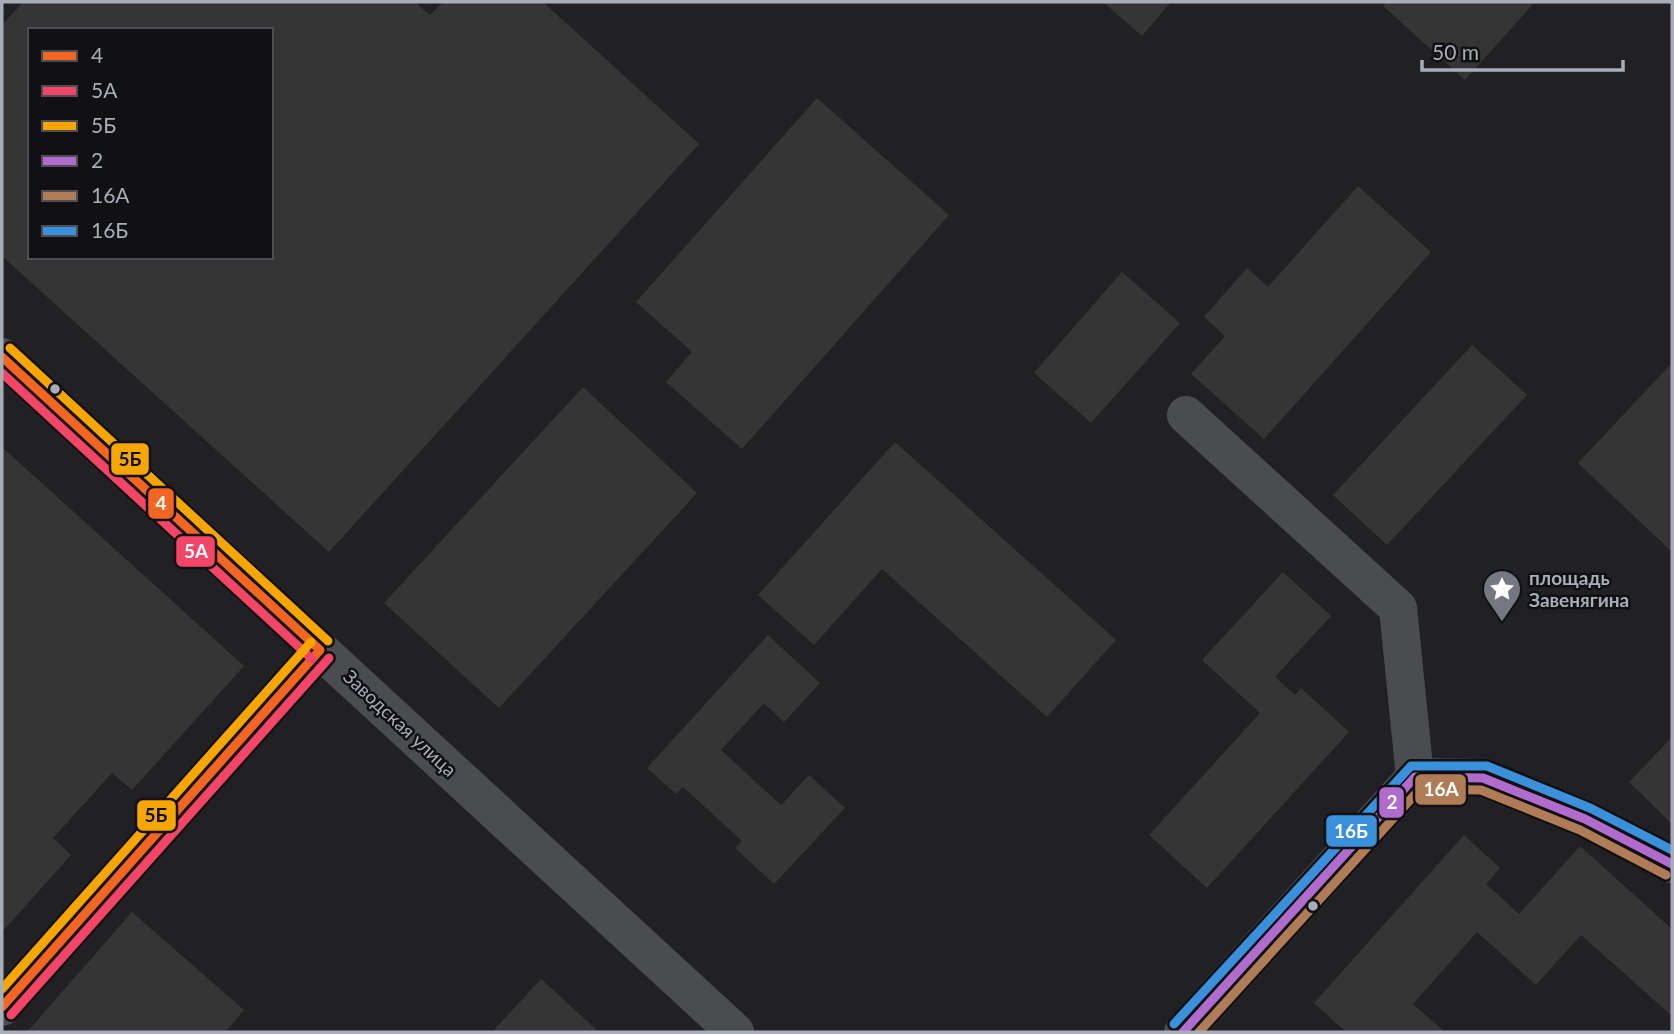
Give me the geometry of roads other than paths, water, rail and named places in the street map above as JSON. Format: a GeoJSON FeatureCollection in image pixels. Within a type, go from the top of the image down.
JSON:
{"type":"FeatureCollection","features":[{"type":"Feature","properties":{"kind":"street","name":"Заводская улица"},"geometry":{"type":"LineString","coordinates":[[2,357],[736,1032]]}},
{"type":"Feature","properties":{"kind":"street"},"geometry":{"type":"LineString","coordinates":[[1184,1032],[1415,777],[1398,608],[1186,415]]}},
{"type":"Feature","properties":{"kind":"street"},"geometry":{"type":"LineString","coordinates":[[2,1007],[320,650]]}},
{"type":"Feature","properties":{"kind":"street"},"geometry":{"type":"LineString","coordinates":[[1415,777],[1483,778],[1585,818],[1672,864]]}},
{"type":"Feature","properties":{"kind":"place","name":"площадь Завенягина"},"geometry":{"type":"Point","coordinates":[1502,623]}}]}
